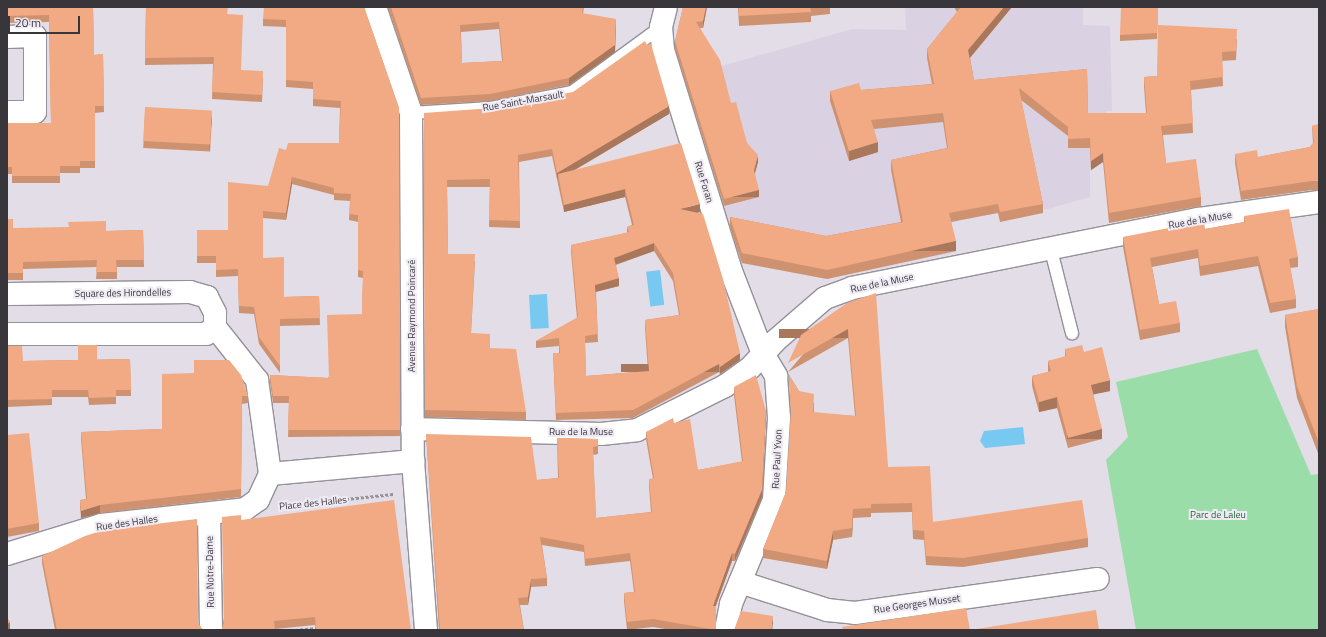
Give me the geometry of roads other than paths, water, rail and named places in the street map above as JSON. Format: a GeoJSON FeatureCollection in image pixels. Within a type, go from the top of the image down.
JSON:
{"type":"FeatureCollection","features":[{"type":"Feature","properties":{"kind":"street","name":"Avenue Raymond Poincaré"},"geometry":{"type":"LineString","coordinates":[[375,7],[411,113],[412,429],[415,492],[426,630]]}},
{"type":"Feature","properties":{"kind":"street","name":"Rue Foran"},"geometry":{"type":"LineString","coordinates":[[664,17],[663,50],[731,271],[763,354]]}},
{"type":"Feature","properties":{"kind":"street"},"geometry":{"type":"LineString","coordinates":[[7,37],[35,36],[35,112],[7,112]]}},
{"type":"Feature","properties":{"kind":"street","name":"Rue de la Muse"},"geometry":{"type":"LineString","coordinates":[[412,429],[601,434],[637,430],[725,386],[825,298],[852,288],[1050,250],[1198,219],[1319,202]]}},
{"type":"Feature","properties":{"kind":"street","name":"Square des Hirondelles"},"geometry":{"type":"LineString","coordinates":[[7,294],[190,292],[207,297],[215,313],[214,327]]}},
{"type":"Feature","properties":{"kind":"street"},"geometry":{"type":"LineString","coordinates":[[7,334],[206,334],[214,327],[256,380],[270,474],[413,461]]}},
{"type":"Feature","properties":{"kind":"street","name":"Rue Paul Yvon"},"geometry":{"type":"LineString","coordinates":[[726,630],[740,582],[775,492],[779,418],[776,376],[763,354]]}},
{"type":"Feature","properties":{"kind":"street","name":"Rue des Halles"},"geometry":{"type":"LineString","coordinates":[[8,557],[101,525],[209,514],[250,507],[258,500],[270,474]]}},
{"type":"Feature","properties":{"kind":"street","name":"Rue Notre-Dame"},"geometry":{"type":"LineString","coordinates":[[209,514],[211,630]]}},
{"type":"Feature","properties":{"kind":"street","name":"Rue Georges Musset"},"geometry":{"type":"LineString","coordinates":[[740,582],[827,610],[854,613],[1098,579]]}},
{"type":"Feature","properties":{"kind":"lane","name":"Rue Saint-Marsault"},"geometry":{"type":"LineString","coordinates":[[411,113],[491,108],[572,92],[664,17]]}},
{"type":"Feature","properties":{"kind":"lane"},"geometry":{"type":"LineString","coordinates":[[1050,250],[1072,333]]}},
{"type":"Feature","properties":{"kind":"water"},"geometry":{"type":"Polygon","coordinates":[[[660,270],[664,305],[650,306],[646,272],[660,270]]]}},
{"type":"Feature","properties":{"kind":"water"},"geometry":{"type":"Polygon","coordinates":[[[547,294],[549,328],[531,329],[529,295],[547,294]]]}},
{"type":"Feature","properties":{"kind":"water"},"geometry":{"type":"Polygon","coordinates":[[[1023,427],[1025,444],[985,448],[980,441],[984,431],[1023,427]]]}},
{"type":"Feature","properties":{"kind":"park label","name":"Parc de Laleu"},"geometry":{"type":"Point","coordinates":[1218,515]}}]}
